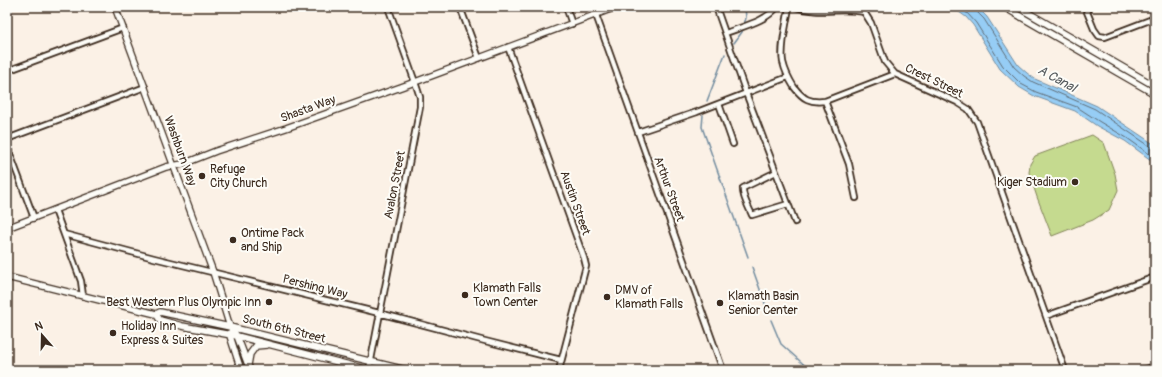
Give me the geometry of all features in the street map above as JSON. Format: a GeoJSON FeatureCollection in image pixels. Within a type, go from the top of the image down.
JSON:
{"type":"FeatureCollection","features":[{"type":"Feature","properties":{"kind":"main road","name":"Washburn Way"},"geometry":{"type":"LineString","coordinates":[[115,7],[213,272],[230,327],[237,336],[249,368]]}},
{"type":"Feature","properties":{"kind":"main road","name":"Shasta Way"},"geometry":{"type":"LineString","coordinates":[[7,228],[166,167],[174,166],[286,128],[415,82],[616,7]]}},
{"type":"Feature","properties":{"kind":"main road"},"geometry":{"type":"LineString","coordinates":[[1004,7],[1155,94]]}},
{"type":"Feature","properties":{"kind":"main road"},"geometry":{"type":"LineString","coordinates":[[1018,7],[1155,86]]}},
{"type":"Feature","properties":{"kind":"main road","name":"South 6th Street"},"geometry":{"type":"LineString","coordinates":[[7,277],[156,314],[160,312],[230,327],[406,370]]}},
{"type":"Feature","properties":{"kind":"main road","name":"South 6th Street"},"geometry":{"type":"LineString","coordinates":[[156,314],[160,320],[182,326],[237,336],[369,370]]}},
{"type":"Feature","properties":{"kind":"main road","name":"Washburn Way"},"geometry":{"type":"LineString","coordinates":[[230,327],[229,335],[241,370]]}},
{"type":"Feature","properties":{"kind":"main road"},"geometry":{"type":"LineString","coordinates":[[249,368],[250,354],[256,346],[272,345]]}},
{"type":"Feature","properties":{"kind":"main road"},"geometry":{"type":"LineString","coordinates":[[1144,370],[1155,366]]}},
{"type":"Feature","properties":{"kind":"street","name":"Avalon Street"},"geometry":{"type":"LineString","coordinates":[[369,370],[420,107],[420,97],[388,7]]}},
{"type":"Feature","properties":{"kind":"street"},"geometry":{"type":"LineString","coordinates":[[460,7],[479,58]]}},
{"type":"Feature","properties":{"kind":"street"},"geometry":{"type":"LineString","coordinates":[[566,7],[572,24]]}},
{"type":"Feature","properties":{"kind":"street"},"geometry":{"type":"LineString","coordinates":[[716,7],[746,93],[795,222]]}},
{"type":"Feature","properties":{"kind":"street"},"geometry":{"type":"LineString","coordinates":[[726,33],[763,18],[772,13],[777,7]]}},
{"type":"Feature","properties":{"kind":"street"},"geometry":{"type":"LineString","coordinates":[[789,7],[783,43],[782,61],[788,77],[798,92],[808,101],[825,101],[895,74]]}},
{"type":"Feature","properties":{"kind":"street","name":"Crest Street"},"geometry":{"type":"LineString","coordinates":[[796,7],[809,10],[828,11],[853,9],[864,12],[871,23],[885,62],[895,74],[957,102],[968,109],[977,122],[1065,370]]}},
{"type":"Feature","properties":{"kind":"street"},"geometry":{"type":"LineString","coordinates":[[1085,7],[1094,29],[1100,36],[1105,37],[1155,18]]}},
{"type":"Feature","properties":{"kind":"street","name":"Arthur Street"},"geometry":{"type":"LineString","coordinates":[[596,14],[723,370]]}},
{"type":"Feature","properties":{"kind":"street"},"geometry":{"type":"LineString","coordinates":[[7,71],[123,28]]}},
{"type":"Feature","properties":{"kind":"street","name":"Austin Street"},"geometry":{"type":"LineString","coordinates":[[508,47],[586,266],[559,370]]}},
{"type":"Feature","properties":{"kind":"street"},"geometry":{"type":"LineString","coordinates":[[638,132],[719,104],[788,77]]}},
{"type":"Feature","properties":{"kind":"street"},"geometry":{"type":"LineString","coordinates":[[7,139],[145,87]]}},
{"type":"Feature","properties":{"kind":"street"},"geometry":{"type":"LineString","coordinates":[[825,101],[848,164],[856,198]]}},
{"type":"Feature","properties":{"kind":"street"},"geometry":{"type":"LineString","coordinates":[[719,104],[733,144]]}},
{"type":"Feature","properties":{"kind":"street"},"geometry":{"type":"LineString","coordinates":[[7,146],[34,218]]}},
{"type":"Feature","properties":{"kind":"street"},"geometry":{"type":"LineString","coordinates":[[776,172],[743,188],[744,195],[752,216],[788,204]]}},
{"type":"Feature","properties":{"kind":"street"},"geometry":{"type":"LineString","coordinates":[[55,210],[81,281],[83,296]]}},
{"type":"Feature","properties":{"kind":"street","name":"Pershing Way"},"geometry":{"type":"LineString","coordinates":[[64,234],[562,360]]}},
{"type":"Feature","properties":{"kind":"street"},"geometry":{"type":"LineString","coordinates":[[1046,316],[1155,277]]}},
{"type":"Feature","properties":{"kind":"green space","name":"Kiger Stadium"},"geometry":{"type":"Polygon","coordinates":[[[1092,135],[1104,143],[1115,174],[1118,190],[1109,210],[1093,220],[1052,236],[1029,173],[1030,164],[1035,156],[1092,135]]]}},
{"type":"Feature","properties":{"kind":"water"},"geometry":{"type":"Polygon","coordinates":[[[952,7],[977,7],[987,17],[1018,65],[1027,73],[1035,79],[1097,106],[1155,145],[1155,163],[1125,141],[1097,126],[1075,111],[1034,96],[1019,87],[1000,69],[973,25],[966,17],[952,7]]]}},
{"type":"Feature","properties":{"kind":"waterway"},"geometry":{"type":"LineString","coordinates":[[744,24],[746,18],[745,7]]}},
{"type":"Feature","properties":{"kind":"waterway"},"geometry":{"type":"LineString","coordinates":[[734,43],[742,32],[743,28]]}},
{"type":"Feature","properties":{"kind":"waterway"},"geometry":{"type":"LineString","coordinates":[[707,101],[725,54]]}},
{"type":"Feature","properties":{"kind":"waterway"},"geometry":{"type":"LineString","coordinates":[[703,115],[702,127],[748,257]]}},
{"type":"Feature","properties":{"kind":"waterway"},"geometry":{"type":"LineString","coordinates":[[752,267],[767,309]]}},
{"type":"Feature","properties":{"kind":"waterway"},"geometry":{"type":"LineString","coordinates":[[771,320],[781,344],[810,370]]}},
{"type":"Feature","properties":{"kind":"place","name":"Refuge City Church"},"geometry":{"type":"Point","coordinates":[202,176]}},
{"type":"Feature","properties":{"kind":"place","name":"Kiger Stadium"},"geometry":{"type":"Point","coordinates":[1075,182]}},
{"type":"Feature","properties":{"kind":"place","name":"Ontime Pack and Ship"},"geometry":{"type":"Point","coordinates":[233,240]}},
{"type":"Feature","properties":{"kind":"place","name":"Klamath Falls Town Center"},"geometry":{"type":"Point","coordinates":[465,295]}},
{"type":"Feature","properties":{"kind":"place","name":"DMV of Klamath Falls"},"geometry":{"type":"Point","coordinates":[607,297]}},
{"type":"Feature","properties":{"kind":"place","name":"Best Western Plus Olympic Inn"},"geometry":{"type":"Point","coordinates":[269,302]}},
{"type":"Feature","properties":{"kind":"place","name":"Klamath Basin Senior Center"},"geometry":{"type":"Point","coordinates":[720,303]}},
{"type":"Feature","properties":{"kind":"place","name":"Holiday Inn Express & Suites"},"geometry":{"type":"Point","coordinates":[113,333]}},
{"type":"Feature","properties":{"kind":"water label","name":"A Canal"},"geometry":{"type":"Point","coordinates":[1057,79]}}]}
